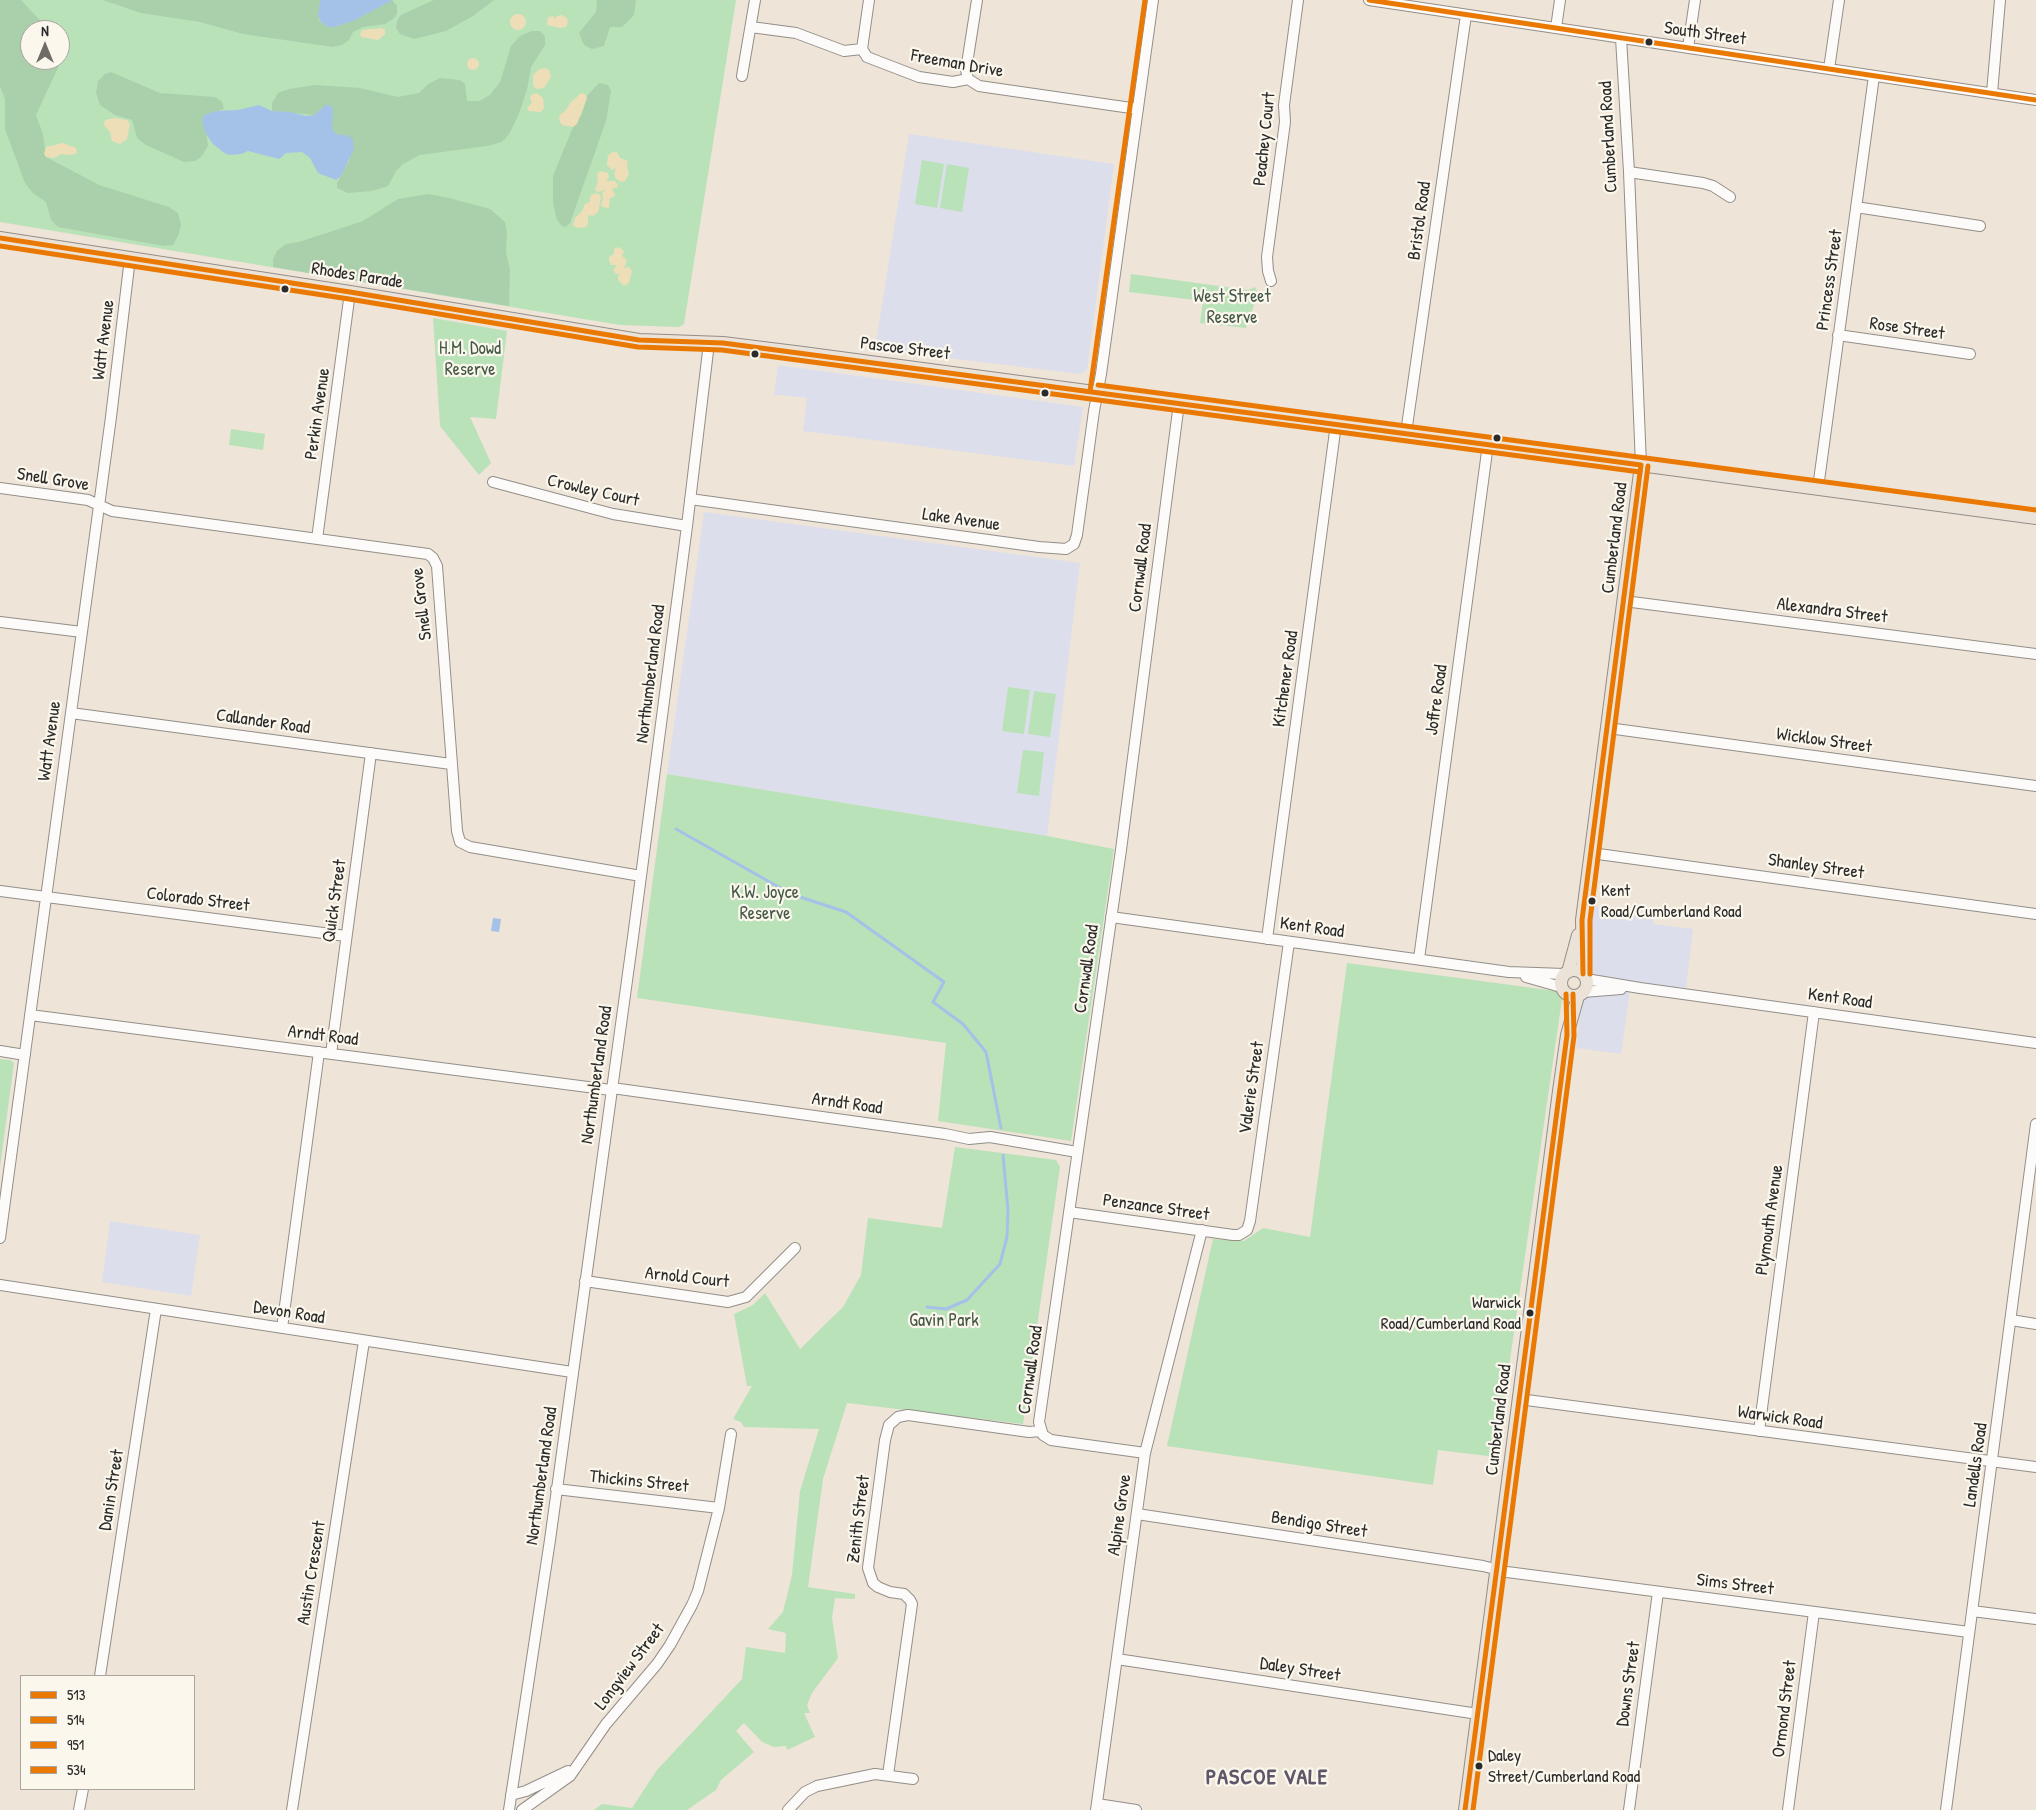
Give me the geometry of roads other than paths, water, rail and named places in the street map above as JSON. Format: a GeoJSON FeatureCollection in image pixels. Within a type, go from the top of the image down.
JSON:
{"type":"FeatureCollection","features":[{"type":"Feature","properties":{"kind":"main road","name":"Rhodes Parade"},"geometry":{"type":"LineString","coordinates":[[0,238],[350,292],[639,340],[709,343]]}},
{"type":"Feature","properties":{"kind":"main road","name":"Pascoe Street"},"geometry":{"type":"LineString","coordinates":[[709,343],[803,353],[2036,518]]}},
{"type":"Feature","properties":{"kind":"main road","name":"Cumberland Road"},"geometry":{"type":"LineString","coordinates":[[1465,1810],[1567,1035],[1570,986],[1582,920],[1641,465]]}},
{"type":"Feature","properties":{"kind":"main road","name":"Cumberland Road"},"geometry":{"type":"LineString","coordinates":[[1570,986],[1586,986],[1582,920]]}},
{"type":"Feature","properties":{"kind":"main road"},"geometry":{"type":"LineString","coordinates":[[1570,986],[1576,971],[1584,976]]}},
{"type":"Feature","properties":{"kind":"street"},"geometry":{"type":"LineString","coordinates":[[742,76],[756,0]]}},
{"type":"Feature","properties":{"kind":"street"},"geometry":{"type":"LineString","coordinates":[[751,27],[796,33],[844,51],[862,49],[869,0]]}},
{"type":"Feature","properties":{"kind":"street"},"geometry":{"type":"LineString","coordinates":[[968,79],[966,70],[977,0]]}},
{"type":"Feature","properties":{"kind":"street"},"geometry":{"type":"LineString","coordinates":[[1097,392],[1154,0]]}},
{"type":"Feature","properties":{"kind":"street","name":"Peachey Court"},"geometry":{"type":"LineString","coordinates":[[1271,281],[1267,257],[1285,122],[1284,105],[1298,0]]}},
{"type":"Feature","properties":{"kind":"street","name":"South Street"},"geometry":{"type":"LineString","coordinates":[[1369,0],[1425,4],[1466,14],[2036,100]]}},
{"type":"Feature","properties":{"kind":"street"},"geometry":{"type":"LineString","coordinates":[[1556,28],[1560,0]]}},
{"type":"Feature","properties":{"kind":"street"},"geometry":{"type":"LineString","coordinates":[[1688,48],[1695,0]]}},
{"type":"Feature","properties":{"kind":"street"},"geometry":{"type":"LineString","coordinates":[[1829,69],[1839,0]]}},
{"type":"Feature","properties":{"kind":"street"},"geometry":{"type":"LineString","coordinates":[[1992,93],[2000,0]]}},
{"type":"Feature","properties":{"kind":"street","name":"Bristol Road"},"geometry":{"type":"LineString","coordinates":[[1406,433],[1466,14]]}},
{"type":"Feature","properties":{"kind":"street","name":"Cumberland Road"},"geometry":{"type":"LineString","coordinates":[[1621,38],[1629,172],[1641,465]]}},
{"type":"Feature","properties":{"kind":"street","name":"Freeman Drive"},"geometry":{"type":"LineString","coordinates":[[862,49],[867,57],[918,77],[953,82],[968,79],[980,86],[1138,109]]}},
{"type":"Feature","properties":{"kind":"street","name":"Princess Street"},"geometry":{"type":"LineString","coordinates":[[1818,488],[1874,76]]}},
{"type":"Feature","properties":{"kind":"street"},"geometry":{"type":"LineString","coordinates":[[1629,172],[1703,183],[1713,186],[1730,197]]}},
{"type":"Feature","properties":{"kind":"street"},"geometry":{"type":"LineString","coordinates":[[1856,207],[1980,226]]}},
{"type":"Feature","properties":{"kind":"street","name":"Watt Avenue"},"geometry":{"type":"LineString","coordinates":[[0,1238],[82,632],[130,258]]}},
{"type":"Feature","properties":{"kind":"street","name":"Perkin Avenue"},"geometry":{"type":"LineString","coordinates":[[317,539],[350,292]]}},
{"type":"Feature","properties":{"kind":"street","name":"Rose Street"},"geometry":{"type":"LineString","coordinates":[[1838,335],[1970,354]]}},
{"type":"Feature","properties":{"kind":"street","name":"Northumberland Road"},"geometry":{"type":"LineString","coordinates":[[509,1810],[612,1089],[687,526],[709,343]]}},
{"type":"Feature","properties":{"kind":"street","name":"Lake Avenue"},"geometry":{"type":"LineString","coordinates":[[690,499],[1066,549],[1074,544],[1077,535],[1097,392]]}},
{"type":"Feature","properties":{"kind":"street","name":"Cornwall Road"},"geometry":{"type":"LineString","coordinates":[[1145,1453],[1060,1442],[1046,1438],[1041,1431],[1040,1416],[1111,917],[1178,403]]}},
{"type":"Feature","properties":{"kind":"street","name":"Kitchener Road"},"geometry":{"type":"LineString","coordinates":[[1267,939],[1336,424]]}},
{"type":"Feature","properties":{"kind":"street","name":"Joffre Road"},"geometry":{"type":"LineString","coordinates":[[1419,959],[1488,444]]}},
{"type":"Feature","properties":{"kind":"street","name":"Crowley Court"},"geometry":{"type":"LineString","coordinates":[[493,482],[613,514],[687,526]]}},
{"type":"Feature","properties":{"kind":"street","name":"Snell Grove"},"geometry":{"type":"LineString","coordinates":[[0,488],[83,499],[112,511],[424,553],[433,558],[437,566],[458,837],[464,845],[470,847],[641,876]]}},
{"type":"Feature","properties":{"kind":"street","name":"Alexandra Street"},"geometry":{"type":"LineString","coordinates":[[1624,601],[2036,654]]}},
{"type":"Feature","properties":{"kind":"street"},"geometry":{"type":"LineString","coordinates":[[0,622],[82,632]]}},
{"type":"Feature","properties":{"kind":"street","name":"Callander Road"},"geometry":{"type":"LineString","coordinates":[[71,713],[451,764]]}},
{"type":"Feature","properties":{"kind":"street","name":"Wicklow Street"},"geometry":{"type":"LineString","coordinates":[[1608,728],[2036,786]]}},
{"type":"Feature","properties":{"kind":"street","name":"Quick Street"},"geometry":{"type":"LineString","coordinates":[[331,1054],[371,753]]}},
{"type":"Feature","properties":{"kind":"street","name":"Shanley Street"},"geometry":{"type":"LineString","coordinates":[[1591,853],[2036,914]]}},
{"type":"Feature","properties":{"kind":"street","name":"Colorado Street"},"geometry":{"type":"LineString","coordinates":[[0,891],[346,936]]}},
{"type":"Feature","properties":{"kind":"street","name":"Kent Road"},"geometry":{"type":"LineString","coordinates":[[1111,917],[1508,972],[1570,986],[1640,988]]}},
{"type":"Feature","properties":{"kind":"street","name":"Valerie Street"},"geometry":{"type":"LineString","coordinates":[[1239,1235],[1247,1230],[1250,1220],[1289,942]]}},
{"type":"Feature","properties":{"kind":"street","name":"Kent Road"},"geometry":{"type":"LineString","coordinates":[[1584,976],[1640,988],[2036,1043]]}},
{"type":"Feature","properties":{"kind":"street","name":"Plymouth Avenue"},"geometry":{"type":"LineString","coordinates":[[1759,1432],[1814,1012]]}},
{"type":"Feature","properties":{"kind":"street","name":"Arndt Road"},"geometry":{"type":"LineString","coordinates":[[30,1015],[612,1089],[935,1132],[969,1139],[990,1137],[1077,1152]]}},
{"type":"Feature","properties":{"kind":"street"},"geometry":{"type":"LineString","coordinates":[[0,1052],[25,1055]]}},
{"type":"Feature","properties":{"kind":"street"},"geometry":{"type":"LineString","coordinates":[[282,1328],[319,1052]]}},
{"type":"Feature","properties":{"kind":"street","name":"Landells Road"},"geometry":{"type":"LineString","coordinates":[[1946,1810],[2036,1124]]}},
{"type":"Feature","properties":{"kind":"street","name":"Penzance Street"},"geometry":{"type":"LineString","coordinates":[[1069,1212],[1239,1235]]}},
{"type":"Feature","properties":{"kind":"street","name":"Alpine Grove"},"geometry":{"type":"LineString","coordinates":[[1097,1807],[1145,1453],[1202,1230]]}},
{"type":"Feature","properties":{"kind":"street","name":"Arnold Court"},"geometry":{"type":"LineString","coordinates":[[585,1281],[728,1302],[746,1297],[795,1248]]}},
{"type":"Feature","properties":{"kind":"street","name":"Devon Road"},"geometry":{"type":"LineString","coordinates":[[0,1285],[572,1372]]}},
{"type":"Feature","properties":{"kind":"street","name":"Danin Street"},"geometry":{"type":"LineString","coordinates":[[100,1675],[156,1309]]}},
{"type":"Feature","properties":{"kind":"street"},"geometry":{"type":"LineString","coordinates":[[2011,1320],[2036,1324]]}},
{"type":"Feature","properties":{"kind":"street","name":"Austin Crescent"},"geometry":{"type":"LineString","coordinates":[[292,1810],[364,1341]]}},
{"type":"Feature","properties":{"kind":"street","name":"Warwick Road"},"geometry":{"type":"LineString","coordinates":[[1519,1400],[2036,1468]]}},
{"type":"Feature","properties":{"kind":"street","name":"Zenith Street"},"geometry":{"type":"LineString","coordinates":[[888,1775],[912,1604],[908,1596],[878,1587],[873,1583],[868,1568],[885,1440],[889,1425],[898,1417],[908,1415],[1029,1432],[1041,1431]]}},
{"type":"Feature","properties":{"kind":"street","name":"Longview Street"},"geometry":{"type":"LineString","coordinates":[[522,1810],[565,1781],[606,1724],[657,1664],[679,1629],[698,1591],[719,1508],[731,1434]]}},
{"type":"Feature","properties":{"kind":"street","name":"Thickins Street"},"geometry":{"type":"LineString","coordinates":[[556,1489],[719,1508]]}},
{"type":"Feature","properties":{"kind":"street","name":"Bendigo Street"},"geometry":{"type":"LineString","coordinates":[[1137,1514],[1497,1569]]}},
{"type":"Feature","properties":{"kind":"street","name":"Sims Street"},"geometry":{"type":"LineString","coordinates":[[1497,1569],[1969,1632]]}},
{"type":"Feature","properties":{"kind":"street","name":"Downs Street"},"geometry":{"type":"LineString","coordinates":[[1629,1810],[1658,1592]]}},
{"type":"Feature","properties":{"kind":"street"},"geometry":{"type":"LineString","coordinates":[[1972,1611],[2036,1619]]}},
{"type":"Feature","properties":{"kind":"street","name":"Ormond Street"},"geometry":{"type":"LineString","coordinates":[[1788,1810],[1814,1612]]}},
{"type":"Feature","properties":{"kind":"street","name":"Daley Street"},"geometry":{"type":"LineString","coordinates":[[1117,1659],[1478,1714]]}},
{"type":"Feature","properties":{"kind":"street","name":"Longview Street"},"geometry":{"type":"LineString","coordinates":[[512,1795],[559,1777],[575,1766]]}},
{"type":"Feature","properties":{"kind":"street"},"geometry":{"type":"LineString","coordinates":[[788,1810],[806,1792],[817,1786],[875,1774],[913,1779]]}},
{"type":"Feature","properties":{"kind":"street"},"geometry":{"type":"LineString","coordinates":[[80,1810],[83,1790]]}},
{"type":"Feature","properties":{"kind":"street"},"geometry":{"type":"LineString","coordinates":[[1097,1807],[1136,1810]]}},
{"type":"Feature","properties":{"kind":"water"},"geometry":{"type":"Polygon","coordinates":[[[320,0],[393,0],[353,21],[328,27],[321,22],[318,16],[320,0]]]}},
{"type":"Feature","properties":{"kind":"water"},"geometry":{"type":"Polygon","coordinates":[[[259,105],[272,111],[290,112],[306,116],[314,115],[326,105],[330,105],[333,109],[332,126],[334,132],[339,135],[347,135],[353,140],[354,149],[341,176],[336,180],[318,173],[310,158],[302,152],[286,153],[279,159],[248,151],[229,155],[213,144],[206,134],[202,120],[204,115],[216,111],[238,110],[259,105]]]}},
{"type":"Feature","properties":{"kind":"water"},"geometry":{"type":"Polygon","coordinates":[[[493,918],[501,919],[499,932],[491,931],[493,918]]]}},
{"type":"Feature","properties":{"kind":"waterway"},"geometry":{"type":"LineString","coordinates":[[676,829],[791,894],[846,912],[944,982],[933,1002],[963,1024],[986,1052],[1001,1128]]}},
{"type":"Feature","properties":{"kind":"waterway"},"geometry":{"type":"LineString","coordinates":[[927,1307],[946,1309],[967,1300],[1000,1264],[1007,1237],[1008,1210],[1003,1155]]}},
{"type":"Feature","properties":{"kind":"place","name":"Kent Road/Cumberland Road"},"geometry":{"type":"Point","coordinates":[1592,901]}},
{"type":"Feature","properties":{"kind":"place","name":"Warwick Road/Cumberland Road"},"geometry":{"type":"Point","coordinates":[1530,1313]}},
{"type":"Feature","properties":{"kind":"place","name":"Daley Street/Cumberland Road"},"geometry":{"type":"Point","coordinates":[1479,1766]}},
{"type":"Feature","properties":{"kind":"district","name":"PASCOE VALE"},"geometry":{"type":"Point","coordinates":[1267,1778]}},
{"type":"Feature","properties":{"kind":"park label","name":"West Street Reserve"},"geometry":{"type":"Point","coordinates":[1232,307]}},
{"type":"Feature","properties":{"kind":"park label","name":"H.M. Dowd Reserve"},"geometry":{"type":"Point","coordinates":[470,359]}},
{"type":"Feature","properties":{"kind":"park label","name":"K.W. Joyce Reserve"},"geometry":{"type":"Point","coordinates":[765,903]}},
{"type":"Feature","properties":{"kind":"park label","name":"Gavin Park"},"geometry":{"type":"Point","coordinates":[944,1321]}}]}
